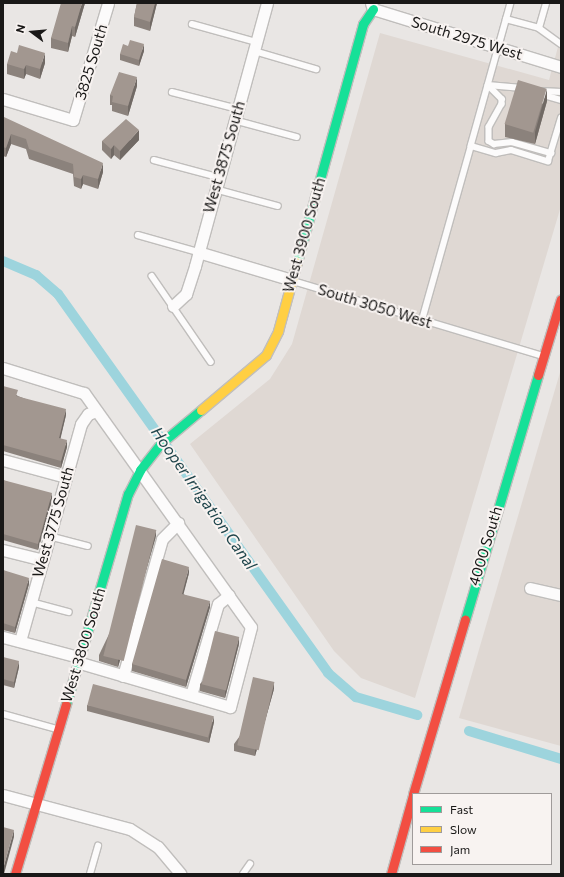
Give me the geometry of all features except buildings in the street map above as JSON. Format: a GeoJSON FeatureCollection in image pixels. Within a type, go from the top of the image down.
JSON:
{"type":"FeatureCollection","features":[{"type":"Feature","properties":{"kind":"street","name":"3825 South"},"geometry":{"type":"LineString","coordinates":[[3,99],[74,120],[108,3]]}},
{"type":"Feature","properties":{"kind":"street","name":"West 3875 South"},"geometry":{"type":"LineString","coordinates":[[173,306],[186,294],[267,3]]}},
{"type":"Feature","properties":{"kind":"street","name":"South 2975 West"},"geometry":{"type":"LineString","coordinates":[[372,6],[498,48],[561,66]]}},
{"type":"Feature","properties":{"kind":"street","name":"West 3900 South"},"geometry":{"type":"LineString","coordinates":[[176,430],[266,355],[278,331],[363,24],[372,6]]}},
{"type":"Feature","properties":{"kind":"street","name":"South 3050 West"},"geometry":{"type":"LineString","coordinates":[[198,252],[292,280]]}},
{"type":"Feature","properties":{"kind":"street","name":"4000 South"},"geometry":{"type":"LineString","coordinates":[[414,793],[561,299]]}},
{"type":"Feature","properties":{"kind":"street"},"geometry":{"type":"LineString","coordinates":[[3,368],[78,389],[143,466],[178,522],[251,627],[230,707],[123,676],[20,641],[3,637]]}},
{"type":"Feature","properties":{"kind":"street","name":"West 3775 South"},"geometry":{"type":"LineString","coordinates":[[20,641],[81,424],[88,414],[96,411]]}},
{"type":"Feature","properties":{"kind":"street","name":"West 3800 South"},"geometry":{"type":"LineString","coordinates":[[15,874],[128,494],[143,466],[176,430]]}},
{"type":"Feature","properties":{"kind":"street"},"geometry":{"type":"LineString","coordinates":[[3,460],[66,477]]}},
{"type":"Feature","properties":{"kind":"street"},"geometry":{"type":"LineString","coordinates":[[123,676],[162,539],[178,522]]}},
{"type":"Feature","properties":{"kind":"street"},"geometry":{"type":"LineString","coordinates":[[3,550],[42,560]]}},
{"type":"Feature","properties":{"kind":"street"},"geometry":{"type":"LineString","coordinates":[[530,588],[561,595]]}},
{"type":"Feature","properties":{"kind":"street"},"geometry":{"type":"LineString","coordinates":[[191,695],[218,604],[229,596]]}},
{"type":"Feature","properties":{"kind":"street"},"geometry":{"type":"LineString","coordinates":[[3,795],[130,829],[158,847],[181,874]]}},
{"type":"Feature","properties":{"kind":"street","name":"4000 South"},"geometry":{"type":"LineString","coordinates":[[391,874],[412,799]]}},
{"type":"Feature","properties":{"kind":"lane"},"geometry":{"type":"LineString","coordinates":[[422,320],[511,3]]}},
{"type":"Feature","properties":{"kind":"lane"},"geometry":{"type":"LineString","coordinates":[[539,28],[546,3]]}},
{"type":"Feature","properties":{"kind":"lane"},"geometry":{"type":"LineString","coordinates":[[506,19],[539,28],[561,44]]}},
{"type":"Feature","properties":{"kind":"lane"},"geometry":{"type":"LineString","coordinates":[[192,24],[316,69]]}},
{"type":"Feature","properties":{"kind":"lane"},"geometry":{"type":"LineString","coordinates":[[488,85],[532,91],[561,92]]}},
{"type":"Feature","properties":{"kind":"lane"},"geometry":{"type":"LineString","coordinates":[[488,85],[502,104],[489,128],[489,141],[494,144],[512,142],[551,153]]}},
{"type":"Feature","properties":{"kind":"lane"},"geometry":{"type":"LineString","coordinates":[[532,91],[561,100]]}},
{"type":"Feature","properties":{"kind":"lane"},"geometry":{"type":"LineString","coordinates":[[172,92],[238,109]]}},
{"type":"Feature","properties":{"kind":"lane"},"geometry":{"type":"LineString","coordinates":[[471,146],[496,154],[511,150],[548,161],[561,118]]}},
{"type":"Feature","properties":{"kind":"lane"},"geometry":{"type":"LineString","coordinates":[[234,120],[297,137]]}},
{"type":"Feature","properties":{"kind":"lane"},"geometry":{"type":"LineString","coordinates":[[154,160],[218,177]]}},
{"type":"Feature","properties":{"kind":"lane"},"geometry":{"type":"LineString","coordinates":[[215,189],[278,206]]}},
{"type":"Feature","properties":{"kind":"lane","name":"South 3050 West"},"geometry":{"type":"LineString","coordinates":[[138,234],[198,252]]}},
{"type":"Feature","properties":{"kind":"lane"},"geometry":{"type":"LineString","coordinates":[[152,276],[211,362]]}},
{"type":"Feature","properties":{"kind":"lane","name":"South 3050 West"},"geometry":{"type":"LineString","coordinates":[[292,280],[544,356]]}},
{"type":"Feature","properties":{"kind":"lane"},"geometry":{"type":"LineString","coordinates":[[49,536],[88,546]]}},
{"type":"Feature","properties":{"kind":"lane"},"geometry":{"type":"LineString","coordinates":[[31,602],[69,612]]}},
{"type":"Feature","properties":{"kind":"lane"},"geometry":{"type":"LineString","coordinates":[[3,714],[58,729]]}},
{"type":"Feature","properties":{"kind":"lane"},"geometry":{"type":"LineString","coordinates":[[90,874],[98,846]]}},
{"type":"Feature","properties":{"kind":"lane"},"geometry":{"type":"LineString","coordinates":[[243,874],[250,864]]}},
{"type":"Feature","properties":{"kind":"shaded area"},"geometry":{"type":"Polygon","coordinates":[[[380,33],[549,80],[561,36],[561,206],[415,698],[361,678],[334,651],[190,444],[270,379],[292,344],[380,33]]]}},
{"type":"Feature","properties":{"kind":"shaded area"},"geometry":{"type":"Polygon","coordinates":[[[561,369],[561,746],[459,718],[561,369]]]}},
{"type":"Feature","properties":{"kind":"waterway","name":"Hooper Irrigation Canal"},"geometry":{"type":"LineString","coordinates":[[3,261],[36,275],[58,294],[328,673],[356,697],[417,715]]}},
{"type":"Feature","properties":{"kind":"waterway","name":"Hooper Irrigation Canal"},"geometry":{"type":"LineString","coordinates":[[469,731],[561,759]]}},
{"type":"Feature","properties":{"kind":"traffic: fast"},"geometry":{"type":"LineString","coordinates":[[297,262],[363,24],[373,9]]}},
{"type":"Feature","properties":{"kind":"traffic: fast"},"geometry":{"type":"LineString","coordinates":[[465,620],[538,375]]}},
{"type":"Feature","properties":{"kind":"traffic: fast"},"geometry":{"type":"LineString","coordinates":[[66,704],[128,494],[140,470],[160,444],[201,410]]}},
{"type":"Feature","properties":{"kind":"traffic: slow"},"geometry":{"type":"LineString","coordinates":[[201,410],[266,355],[278,331],[297,262]]}},
{"type":"Feature","properties":{"kind":"traffic: jam"},"geometry":{"type":"LineString","coordinates":[[538,375],[561,299]]}},
{"type":"Feature","properties":{"kind":"traffic: jam"},"geometry":{"type":"LineString","coordinates":[[413,793],[465,620]]}},
{"type":"Feature","properties":{"kind":"traffic: jam"},"geometry":{"type":"LineString","coordinates":[[15,874],[66,704]]}},
{"type":"Feature","properties":{"kind":"traffic: jam"},"geometry":{"type":"LineString","coordinates":[[391,874],[412,799]]}}]}
